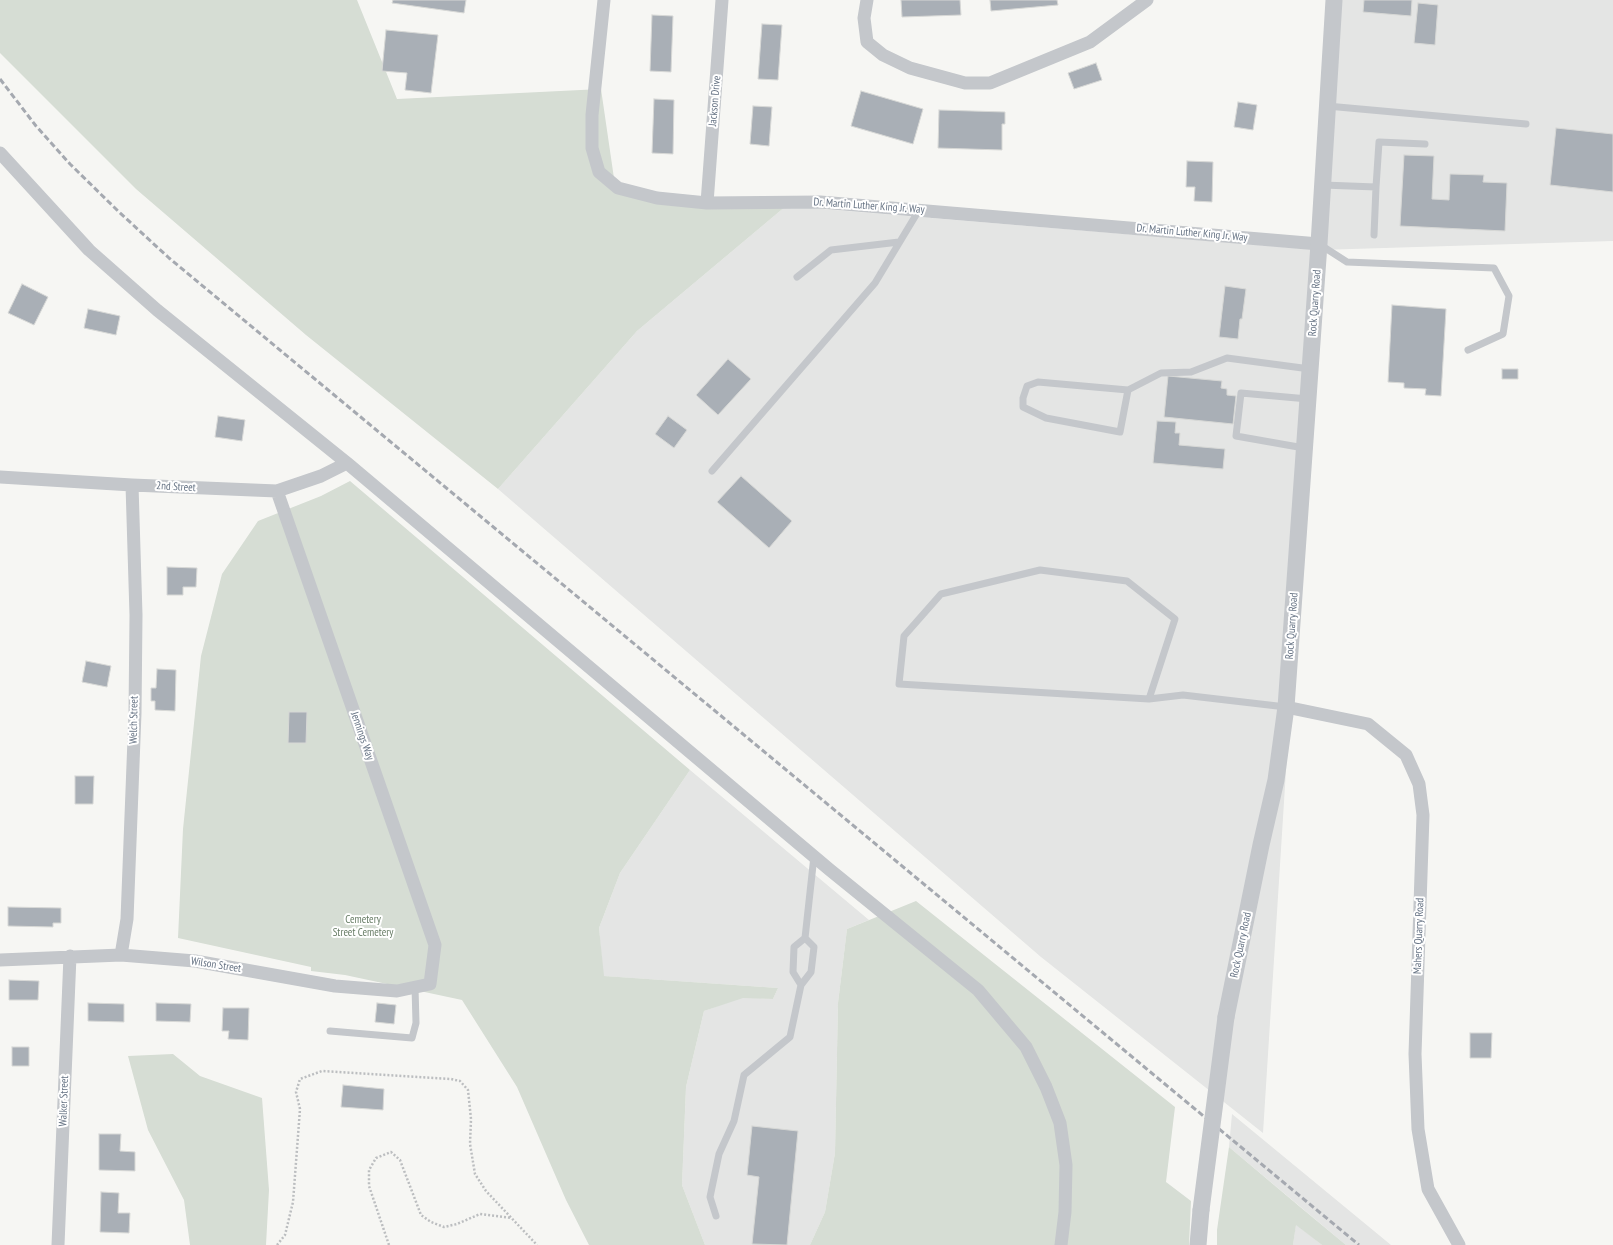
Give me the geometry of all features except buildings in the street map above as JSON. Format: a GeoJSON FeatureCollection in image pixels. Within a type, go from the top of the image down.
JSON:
{"type":"FeatureCollection","features":[{"type":"Feature","properties":{"kind":"street","name":"Dr. Martin Luther King Jr. Way"},"geometry":{"type":"LineString","coordinates":[[604,0],[592,116],[592,148],[599,172],[618,188],[657,198],[707,203],[820,202],[1319,244]]}},
{"type":"Feature","properties":{"kind":"street","name":"Jackson Drive"},"geometry":{"type":"LineString","coordinates":[[707,203],[722,0]]}},
{"type":"Feature","properties":{"kind":"street"},"geometry":{"type":"LineString","coordinates":[[867,0],[864,18],[867,42],[883,55],[910,68],[965,83],[990,83],[1090,42],[1144,1]]}},
{"type":"Feature","properties":{"kind":"street","name":"Rock Quarry Road"},"geometry":{"type":"LineString","coordinates":[[1198,1245],[1201,1210],[1226,1017],[1261,845],[1276,780],[1286,707],[1319,244],[1334,0]]}},
{"type":"Feature","properties":{"kind":"street"},"geometry":{"type":"LineString","coordinates":[[0,153],[89,250],[157,310],[347,463],[814,856],[978,990],[1026,1047],[1046,1087],[1060,1123],[1066,1165],[1065,1212],[1061,1245]]}},
{"type":"Feature","properties":{"kind":"street","name":"2nd Street"},"geometry":{"type":"LineString","coordinates":[[0,477],[132,485],[277,491],[321,476],[347,463]]}},
{"type":"Feature","properties":{"kind":"street","name":"Welch Street"},"geometry":{"type":"LineString","coordinates":[[121,955],[127,918],[135,713],[136,615],[132,485]]}},
{"type":"Feature","properties":{"kind":"street","name":"Jennings Way"},"geometry":{"type":"LineString","coordinates":[[277,491],[435,945],[430,984]]}},
{"type":"Feature","properties":{"kind":"street","name":"Mahers Quarry Road"},"geometry":{"type":"LineString","coordinates":[[1286,707],[1368,724],[1406,755],[1419,784],[1423,814],[1415,1054],[1418,1129],[1428,1189],[1459,1245]]}},
{"type":"Feature","properties":{"kind":"street","name":"Wilson Street"},"geometry":{"type":"LineString","coordinates":[[0,960],[121,955],[195,961],[335,986],[397,991],[430,984]]}},
{"type":"Feature","properties":{"kind":"street","name":"Walker Street"},"geometry":{"type":"LineString","coordinates":[[58,1245],[70,956]]}},
{"type":"Feature","properties":{"kind":"lane"},"geometry":{"type":"LineString","coordinates":[[1327,106],[1526,124]]}},
{"type":"Feature","properties":{"kind":"lane"},"geometry":{"type":"LineString","coordinates":[[1374,235],[1378,142],[1425,144]]}},
{"type":"Feature","properties":{"kind":"lane"},"geometry":{"type":"LineString","coordinates":[[1322,184],[1376,187]]}},
{"type":"Feature","properties":{"kind":"lane"},"geometry":{"type":"LineString","coordinates":[[712,471],[875,283],[919,210]]}},
{"type":"Feature","properties":{"kind":"lane"},"geometry":{"type":"LineString","coordinates":[[797,277],[830,250],[899,242]]}},
{"type":"Feature","properties":{"kind":"lane"},"geometry":{"type":"LineString","coordinates":[[1319,244],[1347,262],[1494,268],[1509,296],[1503,334],[1468,350]]}},
{"type":"Feature","properties":{"kind":"lane"},"geometry":{"type":"LineString","coordinates":[[1128,390],[1120,432],[1046,418],[1023,407],[1023,398],[1028,386],[1038,382],[1128,390],[1161,373],[1191,372],[1227,358],[1310,369]]}},
{"type":"Feature","properties":{"kind":"lane"},"geometry":{"type":"LineString","coordinates":[[1304,448],[1236,436],[1241,394],[1308,399]]}},
{"type":"Feature","properties":{"kind":"lane"},"geometry":{"type":"LineString","coordinates":[[1149,699],[1175,619],[1128,581],[1040,570],[941,594],[904,636],[899,684],[1149,699],[1183,695],[1286,707]]}},
{"type":"Feature","properties":{"kind":"lane"},"geometry":{"type":"LineString","coordinates":[[801,985],[793,972],[794,947],[805,938],[814,856]]}},
{"type":"Feature","properties":{"kind":"lane"},"geometry":{"type":"LineString","coordinates":[[716,1216],[710,1197],[719,1154],[734,1121],[744,1075],[790,1037],[801,985],[811,972],[814,948],[805,938]]}},
{"type":"Feature","properties":{"kind":"lane"},"geometry":{"type":"LineString","coordinates":[[330,1031],[412,1038],[416,1023],[415,987]]}},
{"type":"Feature","properties":{"kind":"path"},"geometry":{"type":"LineString","coordinates":[[277,1245],[285,1235],[293,1202],[300,1109],[296,1092],[300,1079],[322,1071],[451,1079],[460,1081],[468,1090],[471,1120],[470,1144],[474,1174],[486,1191],[537,1245]]}},
{"type":"Feature","properties":{"kind":"path"},"geometry":{"type":"LineString","coordinates":[[389,1245],[369,1186],[369,1170],[376,1158],[391,1152],[400,1160],[421,1215],[431,1222],[444,1227],[457,1224],[480,1214],[512,1218]]}},
{"type":"Feature","properties":{"kind":"shaded area"},"geometry":{"type":"Polygon","coordinates":[[[1335,0],[1613,0],[1613,241],[1319,250],[1263,1133],[1041,957],[498,489],[637,331],[786,206],[1318,250],[1335,0]]]}},
{"type":"Feature","properties":{"kind":"shaded area"},"geometry":{"type":"Polygon","coordinates":[[[690,770],[869,920],[847,929],[838,1003],[835,1153],[825,1212],[810,1245],[705,1245],[682,1185],[686,1087],[704,1011],[743,997],[773,999],[778,988],[603,976],[599,928],[620,873],[690,770]]]}},
{"type":"Feature","properties":{"kind":"shaded area"},"geometry":{"type":"Polygon","coordinates":[[[1232,1114],[1391,1245],[1346,1245],[1229,1147],[1232,1114]]]}},
{"type":"Feature","properties":{"kind":"shaded area"},"geometry":{"type":"Polygon","coordinates":[[[1296,1224],[1322,1245],[1293,1245],[1296,1224]]]}},
{"type":"Feature","properties":{"kind":"green space"},"geometry":{"type":"Polygon","coordinates":[[[0,0],[357,0],[397,99],[601,89],[616,192],[786,206],[637,331],[498,489],[306,335],[136,189],[0,53],[0,0]]]}},
{"type":"Feature","properties":{"kind":"green space","name":"Cemetery Street Cemetery"},"geometry":{"type":"Polygon","coordinates":[[[350,481],[690,770],[620,873],[599,928],[604,976],[778,988],[773,999],[743,998],[704,1011],[686,1087],[682,1185],[705,1245],[589,1245],[566,1200],[517,1087],[462,1000],[345,975],[311,971],[311,967],[178,938],[183,829],[201,656],[222,574],[258,521],[321,496],[350,481]]]}},
{"type":"Feature","properties":{"kind":"green space"},"geometry":{"type":"Polygon","coordinates":[[[916,901],[1175,1107],[1166,1182],[1191,1201],[1189,1245],[810,1245],[825,1212],[835,1153],[838,1003],[847,929],[916,901]]]}},
{"type":"Feature","properties":{"kind":"green space"},"geometry":{"type":"Polygon","coordinates":[[[173,1054],[200,1076],[262,1098],[269,1190],[266,1245],[190,1245],[184,1200],[148,1130],[128,1056],[173,1054]]]}},
{"type":"Feature","properties":{"kind":"green space"},"geometry":{"type":"Polygon","coordinates":[[[1229,1147],[1346,1245],[1322,1245],[1296,1225],[1293,1245],[1217,1245],[1217,1230],[1229,1147]]]}},
{"type":"Feature","properties":{"kind":"railway"},"geometry":{"type":"LineString","coordinates":[[0,79],[36,126],[70,164],[169,258],[1359,1245]]}}]}
